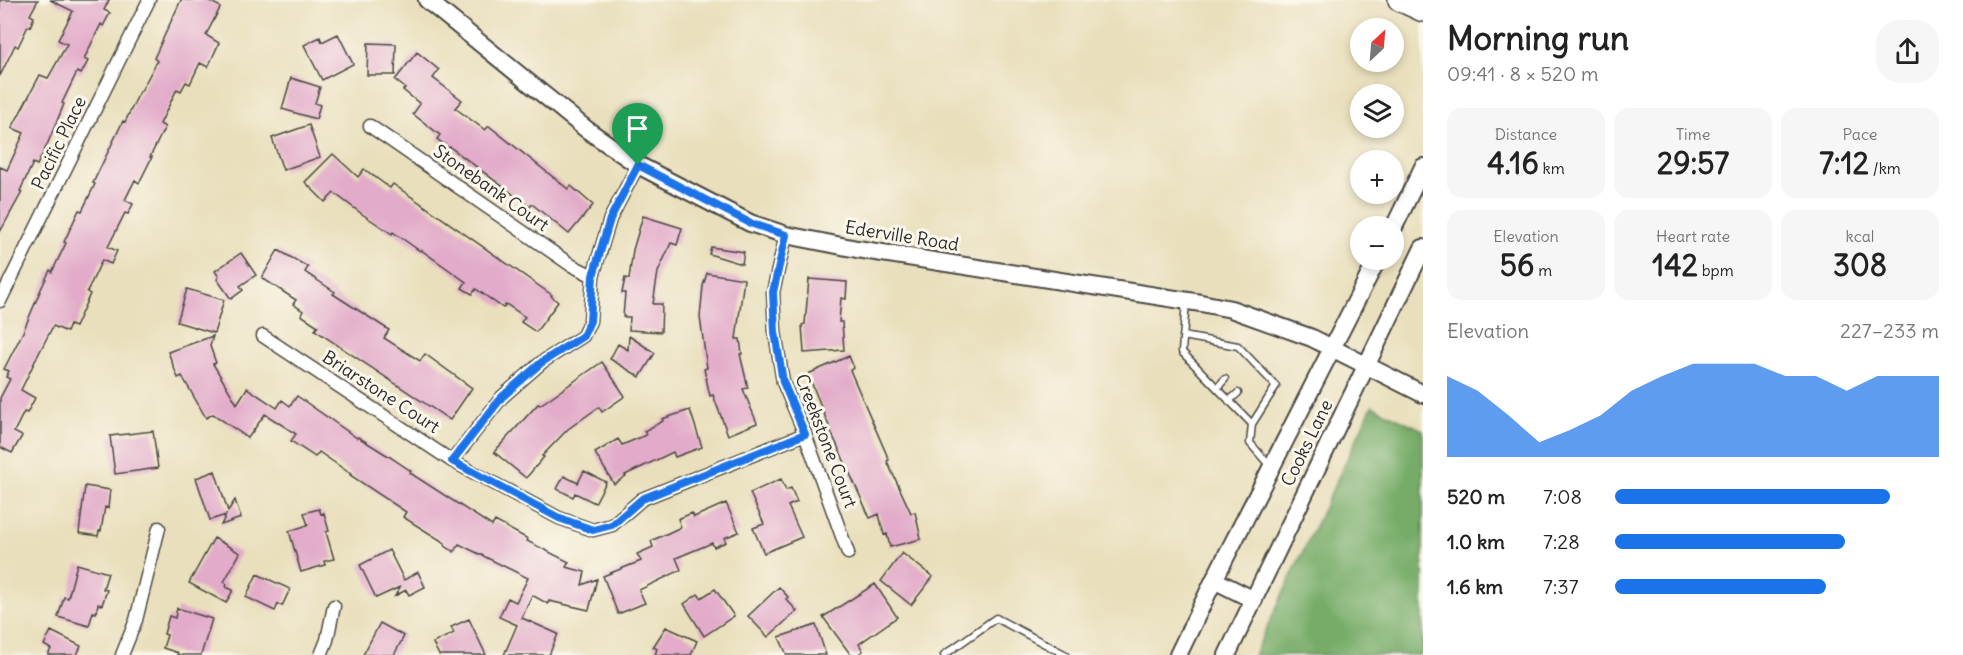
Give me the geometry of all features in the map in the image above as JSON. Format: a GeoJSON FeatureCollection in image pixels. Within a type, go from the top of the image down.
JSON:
{"type":"FeatureCollection","features":[{"type":"Feature","properties":{"kind":"highway"},"geometry":{"type":"LineString","coordinates":[[1399,0],[1422,12]]}},
{"type":"Feature","properties":{"kind":"street","name":"Pacific Place"},"geometry":{"type":"LineString","coordinates":[[0,301],[149,0]]}},
{"type":"Feature","properties":{"kind":"street","name":"Ederville Road"},"geometry":{"type":"LineString","coordinates":[[427,0],[586,129],[638,165],[750,223],[786,235],[857,249],[1231,309],[1303,334],[1423,394]]}},
{"type":"Feature","properties":{"kind":"street","name":"Stonebank Court"},"geometry":{"type":"LineString","coordinates":[[370,126],[571,265],[593,276]]}},
{"type":"Feature","properties":{"kind":"street"},"geometry":{"type":"LineString","coordinates":[[452,461],[502,397],[542,362],[583,336],[590,321],[593,276],[610,219],[638,165]]}},
{"type":"Feature","properties":{"kind":"street"},"geometry":{"type":"LineString","coordinates":[[1399,216],[1423,167]]}},
{"type":"Feature","properties":{"kind":"street","name":"Creekstone Court"},"geometry":{"type":"LineString","coordinates":[[786,235],[773,292],[775,332],[783,382],[805,434],[848,552]]}},
{"type":"Feature","properties":{"kind":"street","name":"Cooks Lane"},"geometry":{"type":"LineString","coordinates":[[1227,655],[1423,248]]}},
{"type":"Feature","properties":{"kind":"street","name":"Cooks Lane"},"geometry":{"type":"LineString","coordinates":[[1178,655],[1372,270]]}},
{"type":"Feature","properties":{"kind":"street","name":"Briarstone Court"},"geometry":{"type":"LineString","coordinates":[[263,336],[452,461],[559,518],[593,530],[612,525],[642,499],[805,434]]}},
{"type":"Feature","properties":{"kind":"street"},"geometry":{"type":"LineString","coordinates":[[122,655],[136,620],[159,528]]}},
{"type":"Feature","properties":{"kind":"street"},"geometry":{"type":"LineString","coordinates":[[1214,580],[1254,600]]}},
{"type":"Feature","properties":{"kind":"street"},"geometry":{"type":"LineString","coordinates":[[321,655],[327,640],[334,606]]}},
{"type":"Feature","properties":{"kind":"lane"},"geometry":{"type":"LineString","coordinates":[[1186,300],[1182,352],[1252,424]]}},
{"type":"Feature","properties":{"kind":"lane"},"geometry":{"type":"LineString","coordinates":[[1183,336],[1238,346],[1259,372],[1276,386],[1252,424],[1250,443],[1272,468]]}},
{"type":"Feature","properties":{"kind":"lane"},"geometry":{"type":"LineString","coordinates":[[1217,388],[1226,379]]}},
{"type":"Feature","properties":{"kind":"lane"},"geometry":{"type":"LineString","coordinates":[[1229,401],[1238,393]]}},
{"type":"Feature","properties":{"kind":"lane"},"geometry":{"type":"LineString","coordinates":[[944,655],[996,618],[1066,655]]}},
{"type":"Feature","properties":{"kind":"green space"},"geometry":{"type":"Polygon","coordinates":[[[1372,406],[1423,430],[1423,655],[1254,655],[1372,406]]]}},
{"type":"Feature","properties":{"kind":"building"},"geometry":{"type":"Polygon","coordinates":[[[0,0],[38,0],[30,15],[34,17],[30,27],[28,26],[18,47],[15,45],[0,76],[0,0]]]}},
{"type":"Feature","properties":{"kind":"building"},"geometry":{"type":"Polygon","coordinates":[[[50,0],[109,0],[104,10],[110,13],[103,26],[101,24],[84,59],[88,61],[81,74],[77,72],[62,103],[64,104],[47,145],[37,165],[33,163],[20,191],[22,192],[0,232],[0,167],[7,170],[24,133],[12,128],[40,75],[48,78],[67,44],[58,40],[73,11],[50,0]]]}},
{"type":"Feature","properties":{"kind":"building"},"geometry":{"type":"Polygon","coordinates":[[[181,0],[207,0],[219,6],[206,35],[219,43],[208,67],[200,63],[190,84],[186,82],[181,91],[177,89],[160,124],[165,127],[150,157],[152,157],[139,183],[135,180],[125,200],[133,204],[128,214],[125,213],[108,247],[117,251],[111,264],[102,260],[87,292],[90,294],[75,327],[70,325],[67,332],[53,326],[35,361],[21,390],[35,398],[27,413],[24,412],[14,432],[22,436],[12,453],[0,447],[0,398],[10,379],[6,377],[9,371],[4,369],[50,270],[52,272],[66,243],[64,242],[79,210],[82,211],[95,184],[93,183],[123,121],[125,122],[157,61],[154,58],[181,0]]]}},
{"type":"Feature","properties":{"kind":"building"},"geometry":{"type":"Polygon","coordinates":[[[338,34],[353,64],[322,80],[304,45],[320,37],[322,42],[338,34]]]}},
{"type":"Feature","properties":{"kind":"building"},"geometry":{"type":"Polygon","coordinates":[[[368,43],[396,44],[395,75],[367,75],[368,43]]]}},
{"type":"Feature","properties":{"kind":"building"},"geometry":{"type":"Polygon","coordinates":[[[417,52],[439,70],[433,78],[462,100],[455,108],[485,130],[489,126],[568,189],[571,186],[593,205],[569,234],[532,204],[530,207],[437,139],[440,135],[413,114],[420,104],[395,80],[417,52]]]}},
{"type":"Feature","properties":{"kind":"building"},"geometry":{"type":"Polygon","coordinates":[[[291,78],[320,87],[315,103],[320,105],[316,119],[282,109],[291,78]]]}},
{"type":"Feature","properties":{"kind":"building"},"geometry":{"type":"Polygon","coordinates":[[[309,125],[320,157],[283,170],[272,138],[309,125]]]}},
{"type":"Feature","properties":{"kind":"building"},"geometry":{"type":"Polygon","coordinates":[[[333,154],[358,177],[364,169],[390,188],[393,184],[552,295],[558,302],[536,332],[521,322],[525,317],[506,304],[503,308],[476,289],[472,294],[462,288],[466,282],[334,193],[325,202],[305,182],[333,154]]]}},
{"type":"Feature","properties":{"kind":"building"},"geometry":{"type":"Polygon","coordinates":[[[643,216],[682,228],[677,245],[671,243],[658,272],[653,304],[662,304],[661,332],[629,330],[630,317],[623,317],[625,293],[622,293],[625,278],[629,279],[633,250],[643,216]]]}},
{"type":"Feature","properties":{"kind":"building"},"geometry":{"type":"Polygon","coordinates":[[[711,247],[744,252],[742,264],[709,254],[711,247]]]}},
{"type":"Feature","properties":{"kind":"building"},"geometry":{"type":"Polygon","coordinates":[[[278,250],[308,267],[305,272],[335,292],[333,294],[389,330],[384,338],[420,361],[425,354],[472,388],[450,420],[315,330],[318,326],[301,315],[303,311],[293,304],[296,300],[262,278],[278,250]]]}},
{"type":"Feature","properties":{"kind":"building"},"geometry":{"type":"Polygon","coordinates":[[[241,253],[256,275],[240,286],[243,290],[231,299],[217,279],[219,277],[215,271],[241,253]]]}},
{"type":"Feature","properties":{"kind":"building"},"geometry":{"type":"Polygon","coordinates":[[[707,273],[744,279],[736,339],[740,339],[742,354],[740,354],[748,388],[743,389],[757,423],[728,435],[713,395],[710,396],[704,369],[707,368],[700,317],[703,286],[707,273]]]}},
{"type":"Feature","properties":{"kind":"building"},"geometry":{"type":"Polygon","coordinates":[[[809,279],[847,282],[846,299],[841,298],[839,322],[842,322],[844,350],[804,353],[802,325],[805,324],[809,279]]]}},
{"type":"Feature","properties":{"kind":"building"},"geometry":{"type":"Polygon","coordinates":[[[187,289],[224,300],[214,333],[177,322],[187,289]]]}},
{"type":"Feature","properties":{"kind":"building"},"geometry":{"type":"Polygon","coordinates":[[[213,336],[210,346],[216,363],[213,364],[237,404],[247,388],[277,408],[282,400],[290,406],[297,396],[492,526],[495,521],[528,539],[527,541],[569,562],[566,567],[585,572],[582,585],[597,579],[589,610],[549,601],[548,604],[532,595],[522,618],[558,634],[549,655],[504,655],[517,625],[499,617],[508,598],[516,602],[528,578],[459,544],[454,552],[444,545],[445,543],[403,517],[406,512],[319,452],[315,457],[291,441],[296,434],[265,414],[248,438],[213,414],[206,418],[182,376],[178,378],[168,352],[213,336]]]}},
{"type":"Feature","properties":{"kind":"building"},"geometry":{"type":"Polygon","coordinates":[[[629,336],[655,353],[640,377],[610,359],[618,344],[628,350],[629,336]]]}},
{"type":"Feature","properties":{"kind":"building"},"geometry":{"type":"Polygon","coordinates":[[[849,356],[854,368],[850,370],[889,460],[887,461],[911,513],[915,512],[921,539],[890,547],[887,534],[884,535],[879,514],[870,518],[808,374],[849,356]]]}},
{"type":"Feature","properties":{"kind":"building"},"geometry":{"type":"Polygon","coordinates":[[[602,362],[625,396],[602,412],[599,407],[568,429],[542,456],[544,457],[526,478],[494,452],[538,404],[540,405],[602,362]]]}},
{"type":"Feature","properties":{"kind":"building"},"geometry":{"type":"Polygon","coordinates":[[[690,410],[702,447],[675,457],[673,452],[625,475],[614,484],[595,453],[618,439],[622,445],[646,435],[644,431],[663,421],[662,419],[690,410]]]}},
{"type":"Feature","properties":{"kind":"building"},"geometry":{"type":"Polygon","coordinates":[[[153,431],[158,468],[115,474],[110,436],[153,431]]]}},
{"type":"Feature","properties":{"kind":"building"},"geometry":{"type":"Polygon","coordinates":[[[215,471],[228,511],[235,500],[241,518],[221,525],[226,515],[210,520],[196,478],[215,471]]]}},
{"type":"Feature","properties":{"kind":"building"},"geometry":{"type":"Polygon","coordinates":[[[584,471],[606,482],[595,503],[575,493],[573,497],[557,489],[564,476],[578,483],[584,471]]]}},
{"type":"Feature","properties":{"kind":"building"},"geometry":{"type":"Polygon","coordinates":[[[781,479],[786,490],[791,488],[797,502],[788,506],[802,537],[764,553],[753,528],[764,524],[750,493],[781,479]]]}},
{"type":"Feature","properties":{"kind":"building"},"geometry":{"type":"Polygon","coordinates":[[[85,486],[110,490],[108,508],[105,507],[98,536],[79,533],[85,486]]]}},
{"type":"Feature","properties":{"kind":"building"},"geometry":{"type":"Polygon","coordinates":[[[726,503],[739,532],[724,538],[726,542],[714,547],[712,543],[676,558],[681,570],[639,590],[645,603],[618,614],[603,576],[641,561],[637,554],[653,547],[651,541],[681,527],[678,519],[692,513],[694,517],[726,503]]]}},
{"type":"Feature","properties":{"kind":"building"},"geometry":{"type":"Polygon","coordinates":[[[319,509],[321,514],[324,513],[329,531],[326,532],[334,559],[324,561],[325,565],[301,572],[289,531],[308,525],[304,513],[319,509]]]}},
{"type":"Feature","properties":{"kind":"building"},"geometry":{"type":"Polygon","coordinates":[[[214,538],[240,553],[224,582],[227,584],[226,587],[233,590],[226,603],[189,583],[214,538]]]}},
{"type":"Feature","properties":{"kind":"building"},"geometry":{"type":"Polygon","coordinates":[[[389,550],[404,580],[418,572],[425,587],[409,595],[406,590],[395,596],[400,587],[376,598],[360,565],[389,550]]]}},
{"type":"Feature","properties":{"kind":"building"},"geometry":{"type":"Polygon","coordinates":[[[902,553],[933,577],[911,605],[881,581],[902,553]]]}},
{"type":"Feature","properties":{"kind":"building"},"geometry":{"type":"Polygon","coordinates":[[[77,564],[108,573],[103,589],[107,590],[102,605],[98,604],[96,613],[93,612],[89,626],[58,617],[64,597],[68,598],[77,564]]]}},
{"type":"Feature","properties":{"kind":"building"},"geometry":{"type":"Polygon","coordinates":[[[257,574],[290,589],[282,606],[278,604],[275,611],[246,597],[257,574]]]}},
{"type":"Feature","properties":{"kind":"building"},"geometry":{"type":"Polygon","coordinates":[[[875,584],[897,617],[859,644],[863,651],[857,655],[851,655],[823,617],[875,584]]]}},
{"type":"Feature","properties":{"kind":"building"},"geometry":{"type":"Polygon","coordinates":[[[779,587],[797,611],[768,637],[748,616],[779,587]]]}},
{"type":"Feature","properties":{"kind":"building"},"geometry":{"type":"Polygon","coordinates":[[[715,589],[734,616],[704,636],[684,604],[698,594],[701,598],[715,589]]]}},
{"type":"Feature","properties":{"kind":"building"},"geometry":{"type":"Polygon","coordinates":[[[177,608],[212,619],[201,655],[177,655],[178,653],[163,648],[169,616],[175,618],[177,608]]]}},
{"type":"Feature","properties":{"kind":"building"},"geometry":{"type":"Polygon","coordinates":[[[469,619],[486,655],[439,655],[433,643],[454,633],[451,627],[469,619]]]}},
{"type":"Feature","properties":{"kind":"building"},"geometry":{"type":"Polygon","coordinates":[[[380,623],[404,636],[394,655],[363,655],[380,623]]]}},
{"type":"Feature","properties":{"kind":"building"},"geometry":{"type":"Polygon","coordinates":[[[816,625],[826,655],[787,655],[779,637],[816,625]]]}},
{"type":"Feature","properties":{"kind":"building"},"geometry":{"type":"Polygon","coordinates":[[[666,627],[697,641],[691,655],[655,655],[657,649],[653,647],[666,627]]]}},
{"type":"Feature","properties":{"kind":"building"},"geometry":{"type":"Polygon","coordinates":[[[51,631],[81,646],[77,655],[48,655],[51,649],[44,645],[51,631]]]}},
{"type":"Feature","properties":{"kind":"route"},"geometry":{"type":"LineString","coordinates":[[638,165],[750,223],[786,235],[773,292],[775,332],[783,382],[805,434],[642,499],[612,525],[593,530],[559,518],[452,461],[502,397],[542,362],[583,336],[590,321],[593,276],[610,219],[638,165]]}}]}
